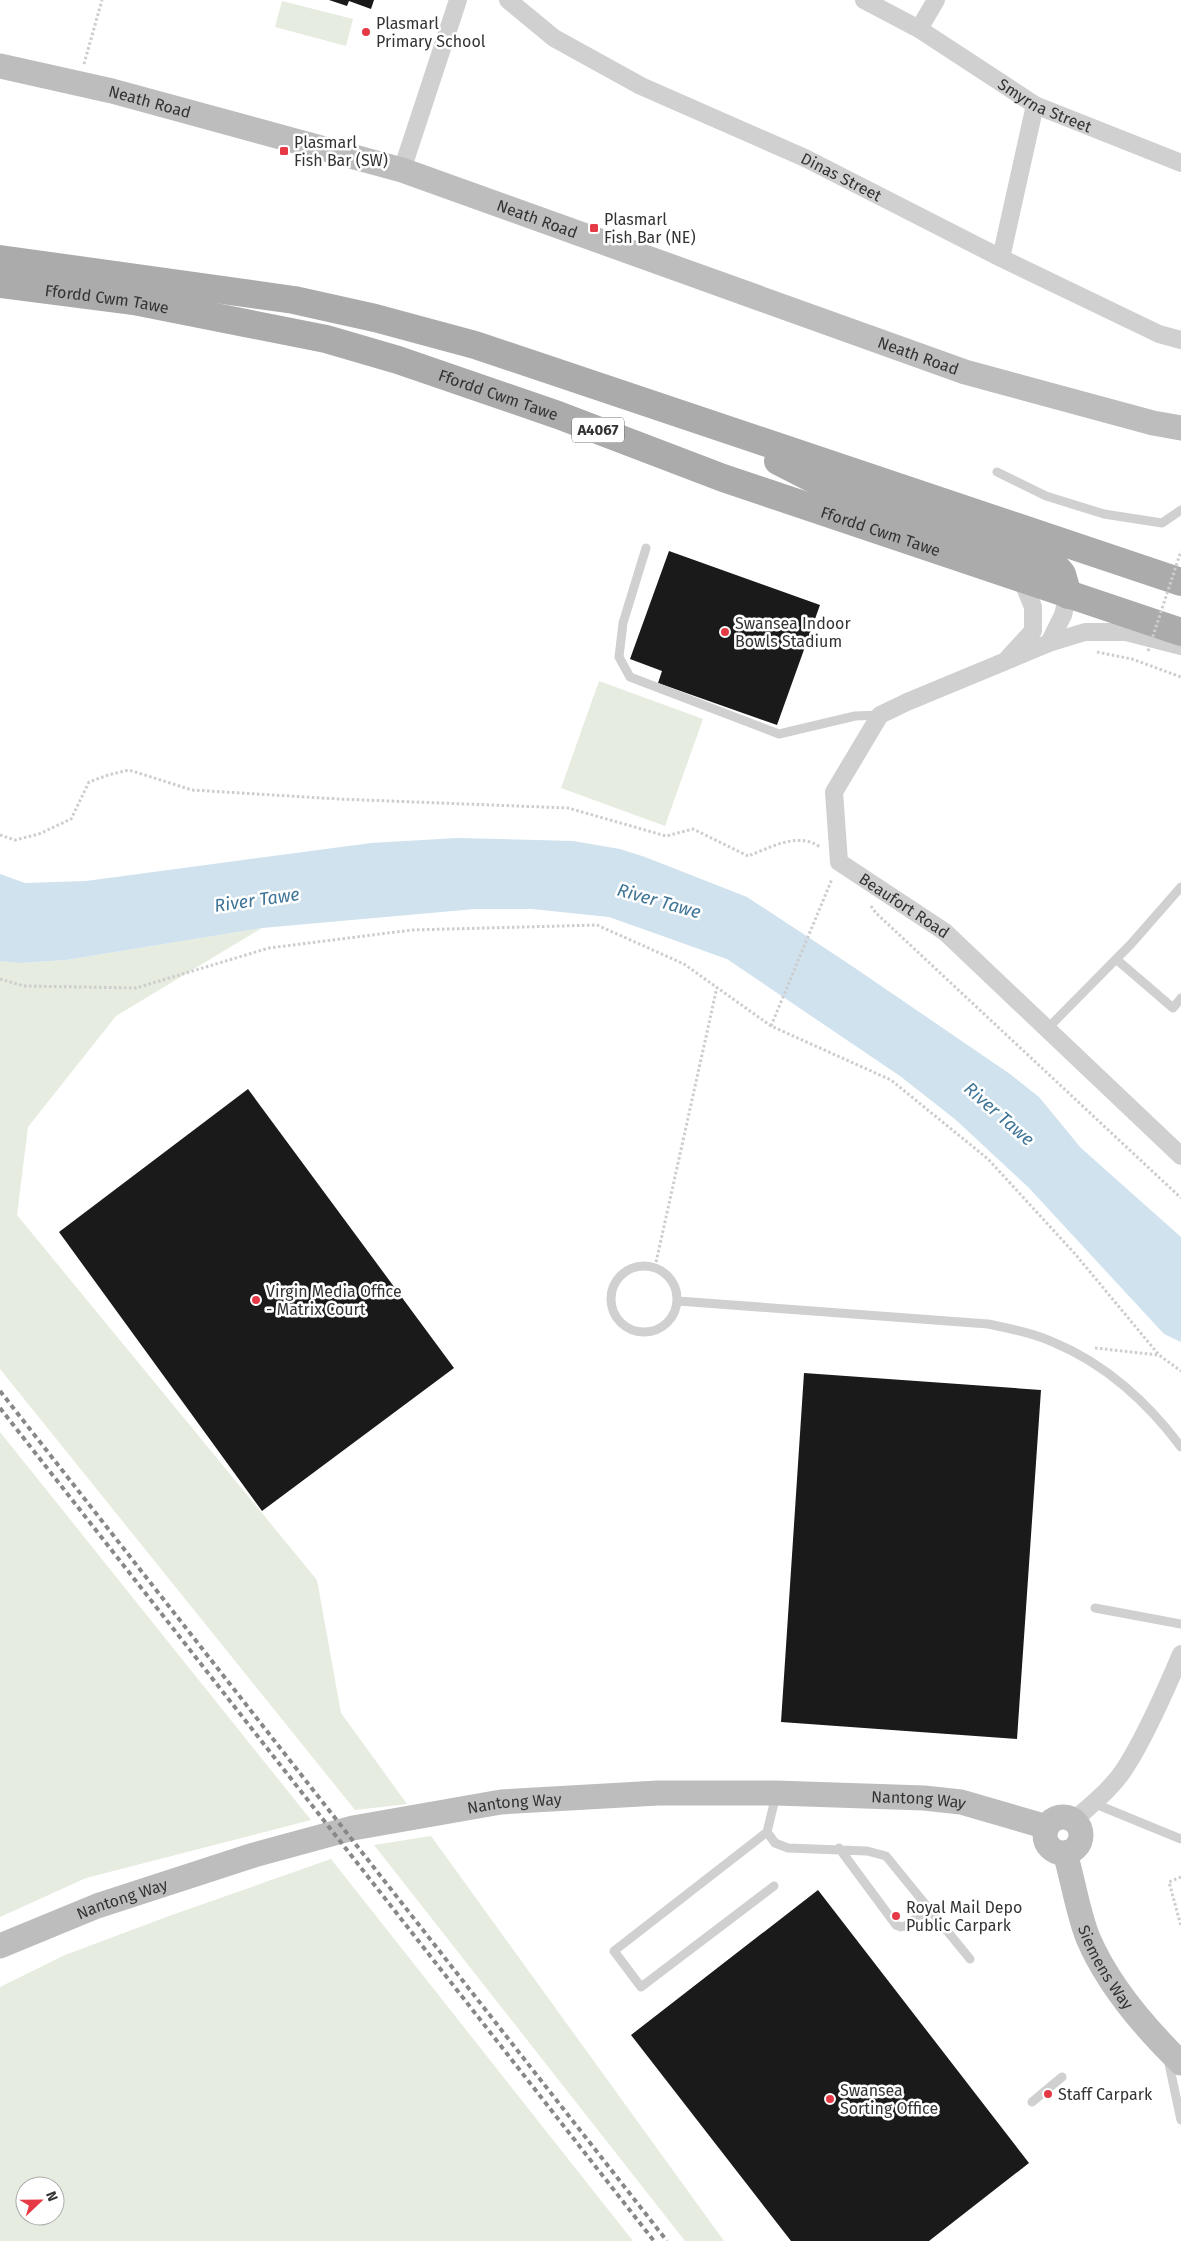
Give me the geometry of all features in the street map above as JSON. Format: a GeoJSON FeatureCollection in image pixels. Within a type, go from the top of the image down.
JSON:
{"type":"FeatureCollection","features":[{"type":"Feature","properties":{"kind":"main road","name":"Ffordd Cwm Tawe"},"geometry":{"type":"LineString","coordinates":[[0,260],[294,300],[375,318],[475,346],[1181,582]]}},
{"type":"Feature","properties":{"kind":"main road","name":"Ffordd Cwm Tawe"},"geometry":{"type":"LineString","coordinates":[[0,284],[134,301],[326,339],[380,355],[558,415],[723,478],[1181,632]]}},
{"type":"Feature","properties":{"kind":"main road"},"geometry":{"type":"LineString","coordinates":[[694,418],[825,485],[1050,560],[1062,574],[1068,595]]}},
{"type":"Feature","properties":{"kind":"street"},"geometry":{"type":"LineString","coordinates":[[402,170],[458,0]]}},
{"type":"Feature","properties":{"kind":"street","name":"Dinas Street"},"geometry":{"type":"LineString","coordinates":[[508,0],[554,38],[641,86],[806,158],[1001,258],[1159,334],[1181,340]]}},
{"type":"Feature","properties":{"kind":"street","name":"Smyrna Street"},"geometry":{"type":"LineString","coordinates":[[864,0],[919,29],[1035,105],[1181,163]]}},
{"type":"Feature","properties":{"kind":"street"},"geometry":{"type":"LineString","coordinates":[[919,29],[936,0]]}},
{"type":"Feature","properties":{"kind":"street","name":"Neath Road"},"geometry":{"type":"LineString","coordinates":[[0,66],[268,132],[402,170],[965,372],[1153,423],[1181,428]]}},
{"type":"Feature","properties":{"kind":"street"},"geometry":{"type":"LineString","coordinates":[[1001,258],[1035,105]]}},
{"type":"Feature","properties":{"kind":"street"},"geometry":{"type":"LineString","coordinates":[[1005,662],[1032,630],[1033,607],[1022,580]]}},
{"type":"Feature","properties":{"kind":"street"},"geometry":{"type":"LineString","coordinates":[[1049,644],[1063,615],[1068,595]]}},
{"type":"Feature","properties":{"kind":"street"},"geometry":{"type":"LineString","coordinates":[[839,862],[834,792],[880,715],[907,702],[1049,644],[1085,632],[1126,632],[1181,646]]}},
{"type":"Feature","properties":{"kind":"street","name":"Beaufort Road"},"geometry":{"type":"LineString","coordinates":[[839,862],[946,932],[1181,1156]]}},
{"type":"Feature","properties":{"kind":"street"},"geometry":{"type":"LineString","coordinates":[[1074,1821],[1094,1803],[1126,1766],[1181,1654]]}},
{"type":"Feature","properties":{"kind":"street","name":"Nantong Way"},"geometry":{"type":"LineString","coordinates":[[0,1946],[96,1906],[254,1855],[353,1828],[502,1802],[658,1793],[776,1793],[924,1798],[961,1802],[1047,1827]]}},
{"type":"Feature","properties":{"kind":"street"},"geometry":{"type":"LineString","coordinates":[[1062,1818],[1074,1821],[1080,1829],[1080,1840],[1075,1849],[1060,1853],[1050,1848],[1046,1838],[1047,1827],[1056,1819],[1062,1818]]}},
{"type":"Feature","properties":{"kind":"street","name":"Siemens Way"},"geometry":{"type":"LineString","coordinates":[[1065,1853],[1088,1936],[1100,1961],[1124,1998],[1173,2055]]}},
{"type":"Feature","properties":{"kind":"lane"},"geometry":{"type":"LineString","coordinates":[[997,472],[1046,496],[1104,514],[1162,523],[1181,510]]}},
{"type":"Feature","properties":{"kind":"lane"},"geometry":{"type":"LineString","coordinates":[[646,548],[624,623],[619,657],[630,677],[779,734],[855,716],[880,715]]}},
{"type":"Feature","properties":{"kind":"lane"},"geometry":{"type":"LineString","coordinates":[[1047,1028],[1116,959],[1181,887]]}},
{"type":"Feature","properties":{"kind":"lane"},"geometry":{"type":"LineString","coordinates":[[1116,959],[1174,1008],[1181,998]]}},
{"type":"Feature","properties":{"kind":"lane"},"geometry":{"type":"LineString","coordinates":[[640,1266],[655,1267],[671,1278],[676,1289],[678,1301],[671,1318],[656,1330],[636,1332],[619,1320],[615,1314],[611,1298],[615,1283],[625,1271],[640,1266]]}},
{"type":"Feature","properties":{"kind":"lane"},"geometry":{"type":"LineString","coordinates":[[678,1301],[988,1324],[1023,1332],[1055,1343],[1090,1362],[1125,1386],[1162,1421],[1181,1447]]}},
{"type":"Feature","properties":{"kind":"lane"},"geometry":{"type":"LineString","coordinates":[[1095,1608],[1181,1624]]}},
{"type":"Feature","properties":{"kind":"lane"},"geometry":{"type":"LineString","coordinates":[[774,1886],[641,1987],[614,1951],[767,1832],[776,1793]]}},
{"type":"Feature","properties":{"kind":"lane"},"geometry":{"type":"LineString","coordinates":[[1094,1803],[1181,1839]]}},
{"type":"Feature","properties":{"kind":"lane"},"geometry":{"type":"LineString","coordinates":[[767,1832],[775,1843],[788,1848],[866,1850],[886,1856],[928,1910],[970,1959]]}},
{"type":"Feature","properties":{"kind":"lane"},"geometry":{"type":"LineString","coordinates":[[839,1848],[896,1925],[905,1926],[928,1910]]}},
{"type":"Feature","properties":{"kind":"lane"},"geometry":{"type":"LineString","coordinates":[[1173,2055],[1181,2120]]}},
{"type":"Feature","properties":{"kind":"lane"},"geometry":{"type":"LineString","coordinates":[[1032,2102],[1062,2077]]}},
{"type":"Feature","properties":{"kind":"path"},"geometry":{"type":"LineString","coordinates":[[78,84],[102,0]]}},
{"type":"Feature","properties":{"kind":"path"},"geometry":{"type":"LineString","coordinates":[[1148,651],[1181,551]]}},
{"type":"Feature","properties":{"kind":"path"},"geometry":{"type":"LineString","coordinates":[[1089,650],[1132,658],[1181,677]]}},
{"type":"Feature","properties":{"kind":"path"},"geometry":{"type":"LineString","coordinates":[[0,835],[15,840],[39,834],[71,819],[89,782],[129,770],[192,790],[338,799],[568,808],[666,836],[693,829],[748,856],[790,840],[814,842],[839,862],[771,1026]]}},
{"type":"Feature","properties":{"kind":"path"},"geometry":{"type":"LineString","coordinates":[[865,899],[883,920],[1181,1198]]}},
{"type":"Feature","properties":{"kind":"path"},"geometry":{"type":"LineString","coordinates":[[0,979],[24,986],[136,988],[269,948],[412,930],[597,925],[684,964],[771,1026],[891,1080],[988,1159],[1076,1255],[1159,1356],[1181,1371]]}},
{"type":"Feature","properties":{"kind":"path"},"geometry":{"type":"LineString","coordinates":[[655,1267],[717,987]]}},
{"type":"Feature","properties":{"kind":"path"},"geometry":{"type":"LineString","coordinates":[[1093,1347],[1159,1356]]}},
{"type":"Feature","properties":{"kind":"path"},"geometry":{"type":"LineString","coordinates":[[1181,1877],[1169,1882],[1181,1926]]}},
{"type":"Feature","properties":{"kind":"shaded area"},"geometry":{"type":"Polygon","coordinates":[[[282,1],[353,19],[346,46],[275,27],[282,1]]]}},
{"type":"Feature","properties":{"kind":"shaded area"},"geometry":{"type":"Polygon","coordinates":[[[599,681],[703,719],[665,826],[561,788],[599,681]]]}},
{"type":"Feature","properties":{"kind":"shaded area"},"geometry":{"type":"Polygon","coordinates":[[[262,928],[116,1016],[28,1127],[17,1215],[317,1580],[341,1713],[407,1804],[355,1810],[0,1369],[0,960],[22,963],[66,960],[262,928]]]}},
{"type":"Feature","properties":{"kind":"shaded area"},"geometry":{"type":"Polygon","coordinates":[[[0,1432],[311,1820],[86,1878],[0,1917],[0,1432]]]}},
{"type":"Feature","properties":{"kind":"shaded area"},"geometry":{"type":"Polygon","coordinates":[[[431,1836],[724,2241],[685,2241],[374,1845],[431,1836]]]}},
{"type":"Feature","properties":{"kind":"shaded area"},"geometry":{"type":"Polygon","coordinates":[[[331,1859],[633,2241],[0,2241],[0,1987],[65,1955],[331,1859]]]}},
{"type":"Feature","properties":{"kind":"water","name":"River Tawe"},"geometry":{"type":"Polygon","coordinates":[[[457,838],[573,841],[620,849],[747,897],[1010,1074],[1039,1097],[1081,1148],[1181,1237],[1181,1342],[1164,1334],[1029,1188],[956,1120],[900,1076],[727,959],[609,917],[532,909],[475,909],[262,928],[66,960],[22,963],[0,961],[0,874],[25,883],[86,881],[371,843],[457,838]]]}},
{"type":"Feature","properties":{"kind":"building"},"geometry":{"type":"Polygon","coordinates":[[[329,0],[374,0],[371,9],[349,1],[347,6],[329,0]]]}},
{"type":"Feature","properties":{"kind":"building","name":"Swansea Indoor Bowls Stadium"},"geometry":{"type":"Polygon","coordinates":[[[669,551],[820,605],[777,725],[658,683],[662,671],[630,659],[669,551]]]}},
{"type":"Feature","properties":{"kind":"building","name":"Virgin Media Office - Matrix Court"},"geometry":{"type":"Polygon","coordinates":[[[248,1089],[454,1368],[262,1511],[59,1232],[248,1089]]]}},
{"type":"Feature","properties":{"kind":"building"},"geometry":{"type":"Polygon","coordinates":[[[804,1373],[1041,1390],[1017,1739],[781,1722],[804,1373]]]}},
{"type":"Feature","properties":{"kind":"building","name":"Swansea Sorting Office"},"geometry":{"type":"Polygon","coordinates":[[[818,1890],[1029,2163],[929,2241],[791,2241],[631,2035],[818,1890]]]}},
{"type":"Feature","properties":{"kind":"railway"},"geometry":{"type":"LineString","coordinates":[[0,1391],[667,2241]]}},
{"type":"Feature","properties":{"kind":"railway"},"geometry":{"type":"LineString","coordinates":[[0,1408],[654,2241]]}},
{"type":"Feature","properties":{"kind":"place","name":"Plasmarl Primary School"},"geometry":{"type":"Point","coordinates":[366,32]}},
{"type":"Feature","properties":{"kind":"place","name":"Plasmarl Fish Bar (SW)"},"geometry":{"type":"Point","coordinates":[284,151]}},
{"type":"Feature","properties":{"kind":"place","name":"Plasmarl Fish Bar (NE)"},"geometry":{"type":"Point","coordinates":[594,228]}},
{"type":"Feature","properties":{"kind":"place","name":"Swansea Indoor Bowls Stadium"},"geometry":{"type":"Point","coordinates":[725,632]}},
{"type":"Feature","properties":{"kind":"place","name":"Virgin Media Office - Matrix Court"},"geometry":{"type":"Point","coordinates":[256,1300]}},
{"type":"Feature","properties":{"kind":"place","name":"Royal Mail Depo Public Carpark"},"geometry":{"type":"Point","coordinates":[896,1916]}},
{"type":"Feature","properties":{"kind":"place","name":"Staff Carpark"},"geometry":{"type":"Point","coordinates":[1048,2094]}},
{"type":"Feature","properties":{"kind":"place","name":"Swansea Sorting Office"},"geometry":{"type":"Point","coordinates":[830,2099]}}]}
